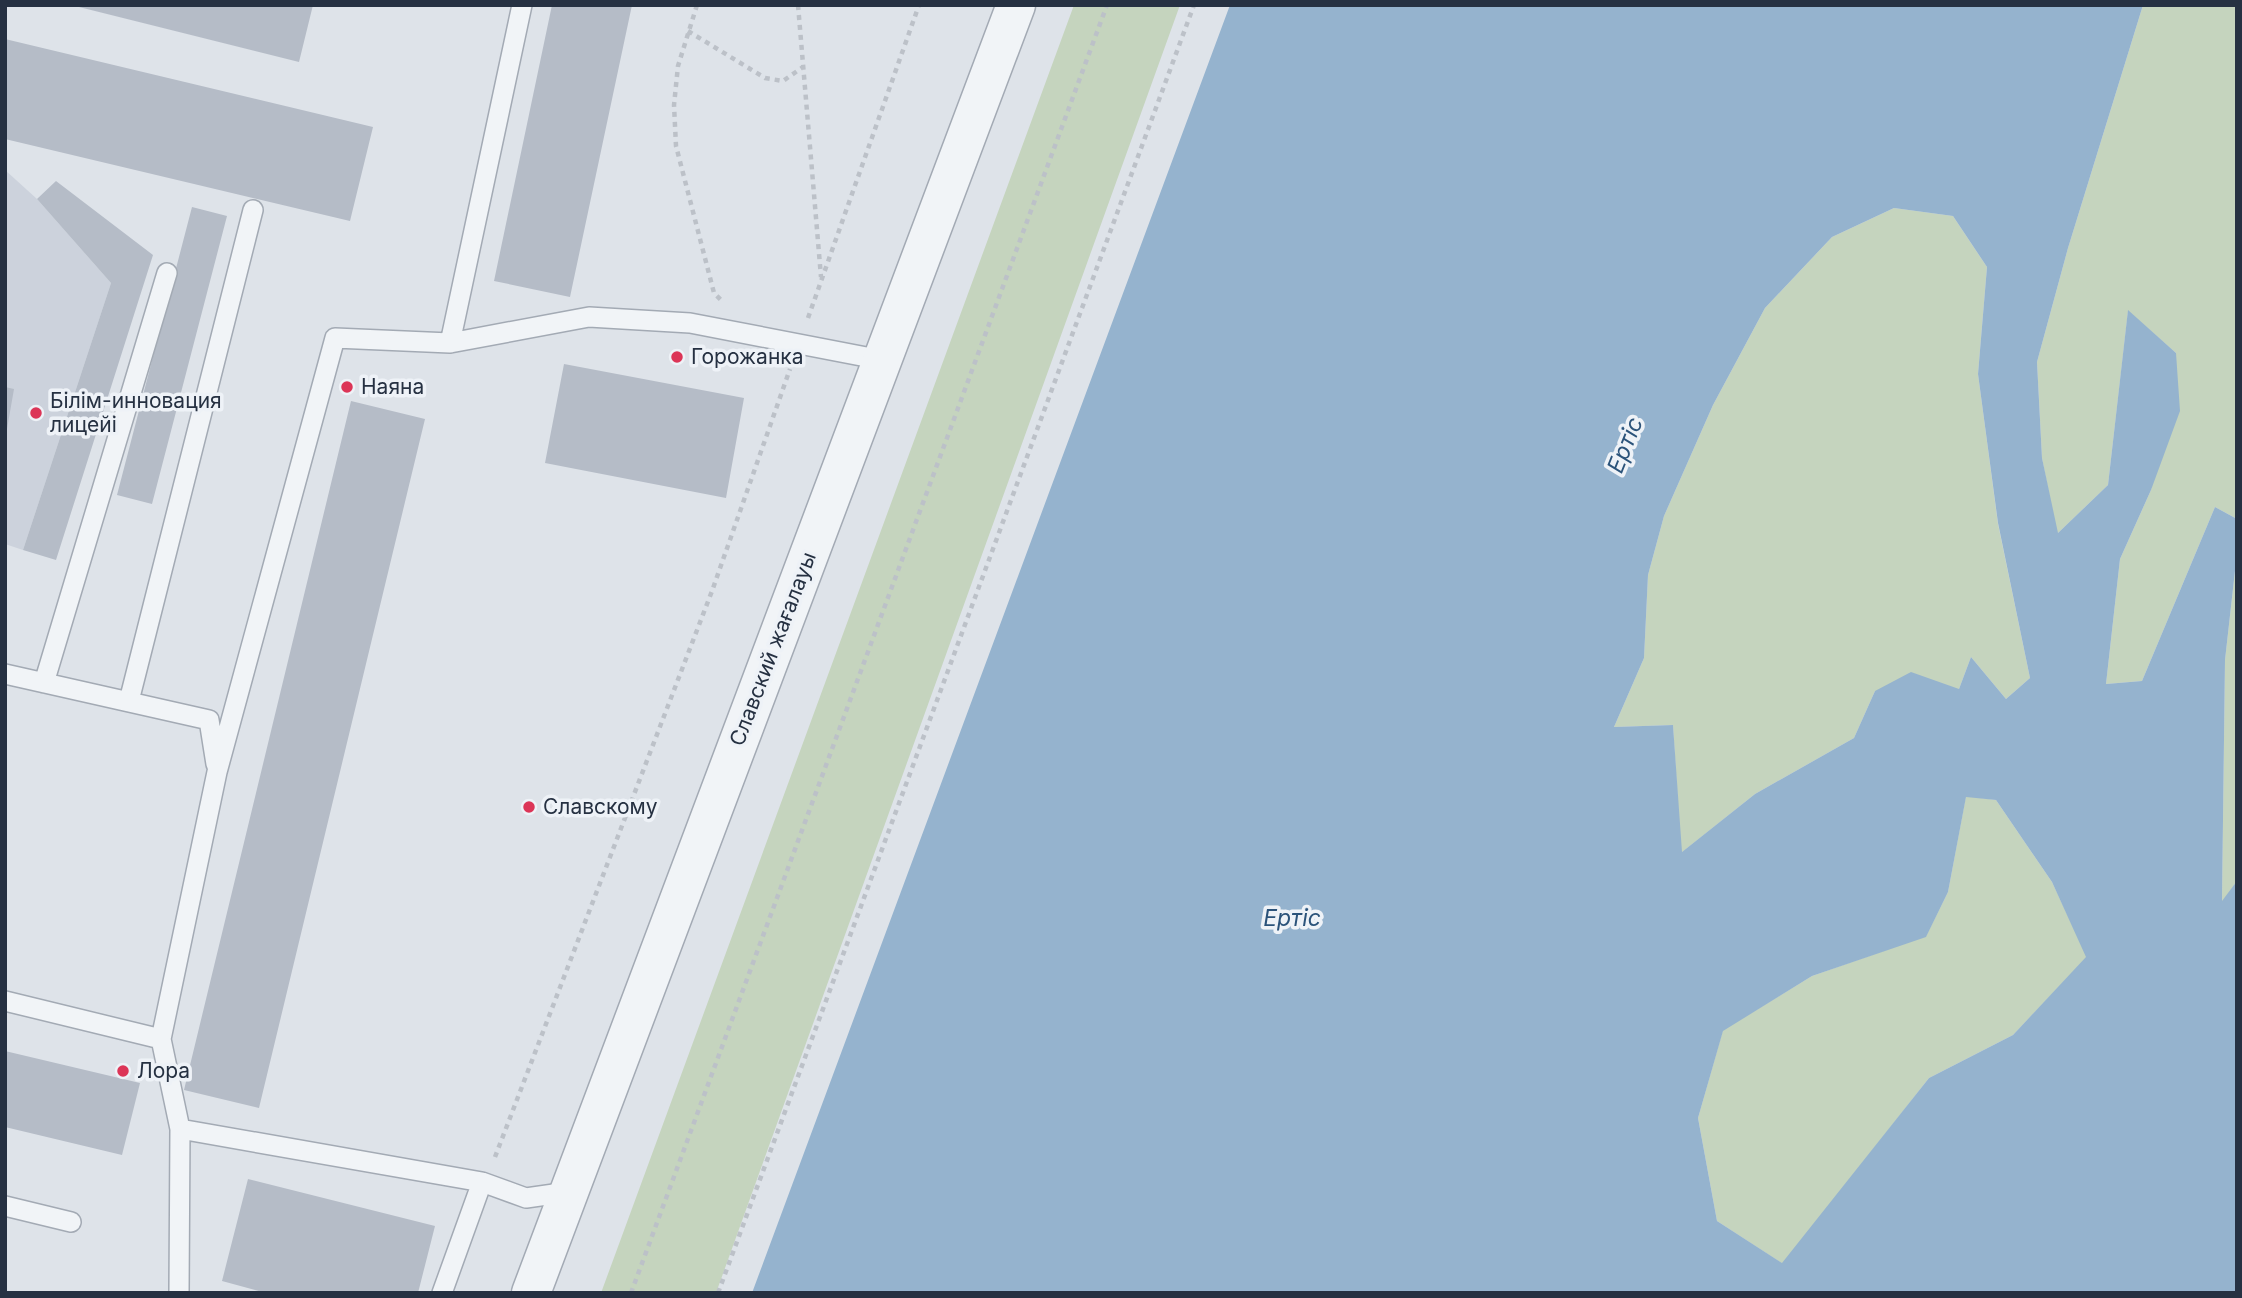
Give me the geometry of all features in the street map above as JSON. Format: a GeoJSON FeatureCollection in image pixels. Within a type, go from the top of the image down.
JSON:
{"type":"FeatureCollection","features":[{"type":"Feature","properties":{"kind":"street","name":"Славский жағалауы"},"geometry":{"type":"LineString","coordinates":[[531,1293],[1016,5]]}},
{"type":"Feature","properties":{"kind":"lane"},"geometry":{"type":"LineString","coordinates":[[450,342],[522,5]]}},
{"type":"Feature","properties":{"kind":"lane"},"geometry":{"type":"LineString","coordinates":[[129,701],[253,211]]}},
{"type":"Feature","properties":{"kind":"lane"},"geometry":{"type":"LineString","coordinates":[[44,683],[167,273]]}},
{"type":"Feature","properties":{"kind":"lane"},"geometry":{"type":"LineString","coordinates":[[179,1293],[180,1129],[161,1039],[217,772],[335,338],[450,342],[589,317],[690,323],[882,360]]}},
{"type":"Feature","properties":{"kind":"lane"},"geometry":{"type":"LineString","coordinates":[[5,674],[209,720],[217,772]]}},
{"type":"Feature","properties":{"kind":"lane"},"geometry":{"type":"LineString","coordinates":[[5,1001],[161,1039]]}},
{"type":"Feature","properties":{"kind":"lane"},"geometry":{"type":"LineString","coordinates":[[180,1129],[484,1183],[526,1198],[568,1192]]}},
{"type":"Feature","properties":{"kind":"lane"},"geometry":{"type":"LineString","coordinates":[[442,1293],[484,1183]]}},
{"type":"Feature","properties":{"kind":"lane"},"geometry":{"type":"LineString","coordinates":[[5,1206],[71,1222]]}},
{"type":"Feature","properties":{"kind":"path"},"geometry":{"type":"LineString","coordinates":[[697,5],[678,66],[674,105],[676,146],[713,293],[723,302]]}},
{"type":"Feature","properties":{"kind":"path"},"geometry":{"type":"LineString","coordinates":[[798,5],[822,281]]}},
{"type":"Feature","properties":{"kind":"path"},"geometry":{"type":"LineString","coordinates":[[484,1183],[712,591],[919,5]]}},
{"type":"Feature","properties":{"kind":"path"},"geometry":{"type":"LineString","coordinates":[[631,1293],[1107,5]]}},
{"type":"Feature","properties":{"kind":"path"},"geometry":{"type":"LineString","coordinates":[[718,1293],[1194,5]]}},
{"type":"Feature","properties":{"kind":"path"},"geometry":{"type":"LineString","coordinates":[[688,31],[765,78],[783,81],[804,66]]}},
{"type":"Feature","properties":{"kind":"shaded area","name":"Білім-инновация лицейі"},"geometry":{"type":"Polygon","coordinates":[[[5,170],[37,199],[111,283],[23,550],[5,544],[5,170]]]}},
{"type":"Feature","properties":{"kind":"green space"},"geometry":{"type":"Polygon","coordinates":[[[1074,5],[1180,5],[716,1293],[601,1293],[1074,5]]]}},
{"type":"Feature","properties":{"kind":"green space"},"geometry":{"type":"Polygon","coordinates":[[[2143,5],[2237,5],[2237,519],[2215,507],[2142,681],[2106,684],[2120,559],[2151,490],[2176,353],[2128,311],[2108,485],[2057,534],[2042,458],[2037,362],[2068,248],[2143,5]]]}},
{"type":"Feature","properties":{"kind":"green space"},"geometry":{"type":"Polygon","coordinates":[[[1894,208],[1953,216],[1987,267],[1978,374],[1998,524],[2030,678],[2006,699],[1971,657],[1959,689],[1875,691],[1854,738],[1755,794],[1681,853],[1673,725],[1614,727],[1644,658],[1648,575],[1664,516],[1713,405],[1765,308],[1832,237],[1894,208]]]}},
{"type":"Feature","properties":{"kind":"green space"},"geometry":{"type":"Polygon","coordinates":[[[2237,553],[2237,881],[2222,903],[2225,660],[2237,553]]]}},
{"type":"Feature","properties":{"kind":"green space"},"geometry":{"type":"Polygon","coordinates":[[[1966,796],[1996,800],[2052,882],[2087,957],[2013,1035],[1929,1078],[1783,1264],[1717,1221],[1698,1118],[1723,1030],[1812,976],[1926,936],[1948,892],[1966,796]]]}},
{"type":"Feature","properties":{"kind":"water","name":"Ертіс"},"geometry":{"type":"Polygon","coordinates":[[[1230,5],[2143,5],[2068,248],[2037,362],[2042,458],[2058,533],[2108,485],[2128,310],[2176,353],[2180,411],[2151,490],[2120,559],[2106,684],[2142,681],[2215,507],[2237,519],[2237,553],[2225,660],[2222,901],[2237,881],[2237,1293],[752,1293],[1230,5]],[[1894,208],[1832,237],[1765,308],[1713,405],[1664,516],[1648,575],[1644,658],[1614,727],[1673,725],[1682,852],[1755,794],[1854,738],[1875,691],[1911,672],[1959,689],[1971,657],[2006,699],[2030,678],[1998,523],[1978,374],[1987,267],[1953,216],[1894,208]],[[1966,797],[1948,892],[1926,937],[1812,976],[1723,1031],[1698,1118],[1717,1221],[1782,1263],[1929,1078],[2013,1035],[2086,957],[2052,882],[1996,800],[1966,797]]]}},
{"type":"Feature","properties":{"kind":"building"},"geometry":{"type":"Polygon","coordinates":[[[71,5],[313,5],[299,62],[71,5]]]}},
{"type":"Feature","properties":{"kind":"building"},"geometry":{"type":"Polygon","coordinates":[[[552,5],[632,5],[570,297],[494,281],[552,5]]]}},
{"type":"Feature","properties":{"kind":"building"},"geometry":{"type":"Polygon","coordinates":[[[5,39],[373,127],[350,221],[5,139],[5,39]]]}},
{"type":"Feature","properties":{"kind":"building"},"geometry":{"type":"Polygon","coordinates":[[[56,181],[153,255],[56,560],[23,550],[111,283],[37,199],[56,181]]]}},
{"type":"Feature","properties":{"kind":"building"},"geometry":{"type":"Polygon","coordinates":[[[192,207],[227,216],[152,504],[117,495],[192,207]]]}},
{"type":"Feature","properties":{"kind":"building"},"geometry":{"type":"Polygon","coordinates":[[[564,364],[744,398],[726,498],[545,463],[564,364]]]}},
{"type":"Feature","properties":{"kind":"building"},"geometry":{"type":"Polygon","coordinates":[[[5,387],[14,389],[7,429],[5,429],[5,387]]]}},
{"type":"Feature","properties":{"kind":"building"},"geometry":{"type":"Polygon","coordinates":[[[351,401],[425,419],[259,1108],[184,1090],[351,401]]]}},
{"type":"Feature","properties":{"kind":"building"},"geometry":{"type":"Polygon","coordinates":[[[5,1051],[140,1083],[122,1155],[5,1127],[5,1051]]]}},
{"type":"Feature","properties":{"kind":"building"},"geometry":{"type":"Polygon","coordinates":[[[248,1179],[435,1226],[418,1293],[266,1293],[222,1281],[248,1179]]]}},
{"type":"Feature","properties":{"kind":"place","name":"Горожанка"},"geometry":{"type":"Point","coordinates":[677,357]}},
{"type":"Feature","properties":{"kind":"place","name":"Наяна"},"geometry":{"type":"Point","coordinates":[347,387]}},
{"type":"Feature","properties":{"kind":"place","name":"Білім-инновация лицейі"},"geometry":{"type":"Point","coordinates":[36,413]}},
{"type":"Feature","properties":{"kind":"place","name":"Славскому"},"geometry":{"type":"Point","coordinates":[529,807]}},
{"type":"Feature","properties":{"kind":"place","name":"Лора"},"geometry":{"type":"Point","coordinates":[123,1071]}}]}
